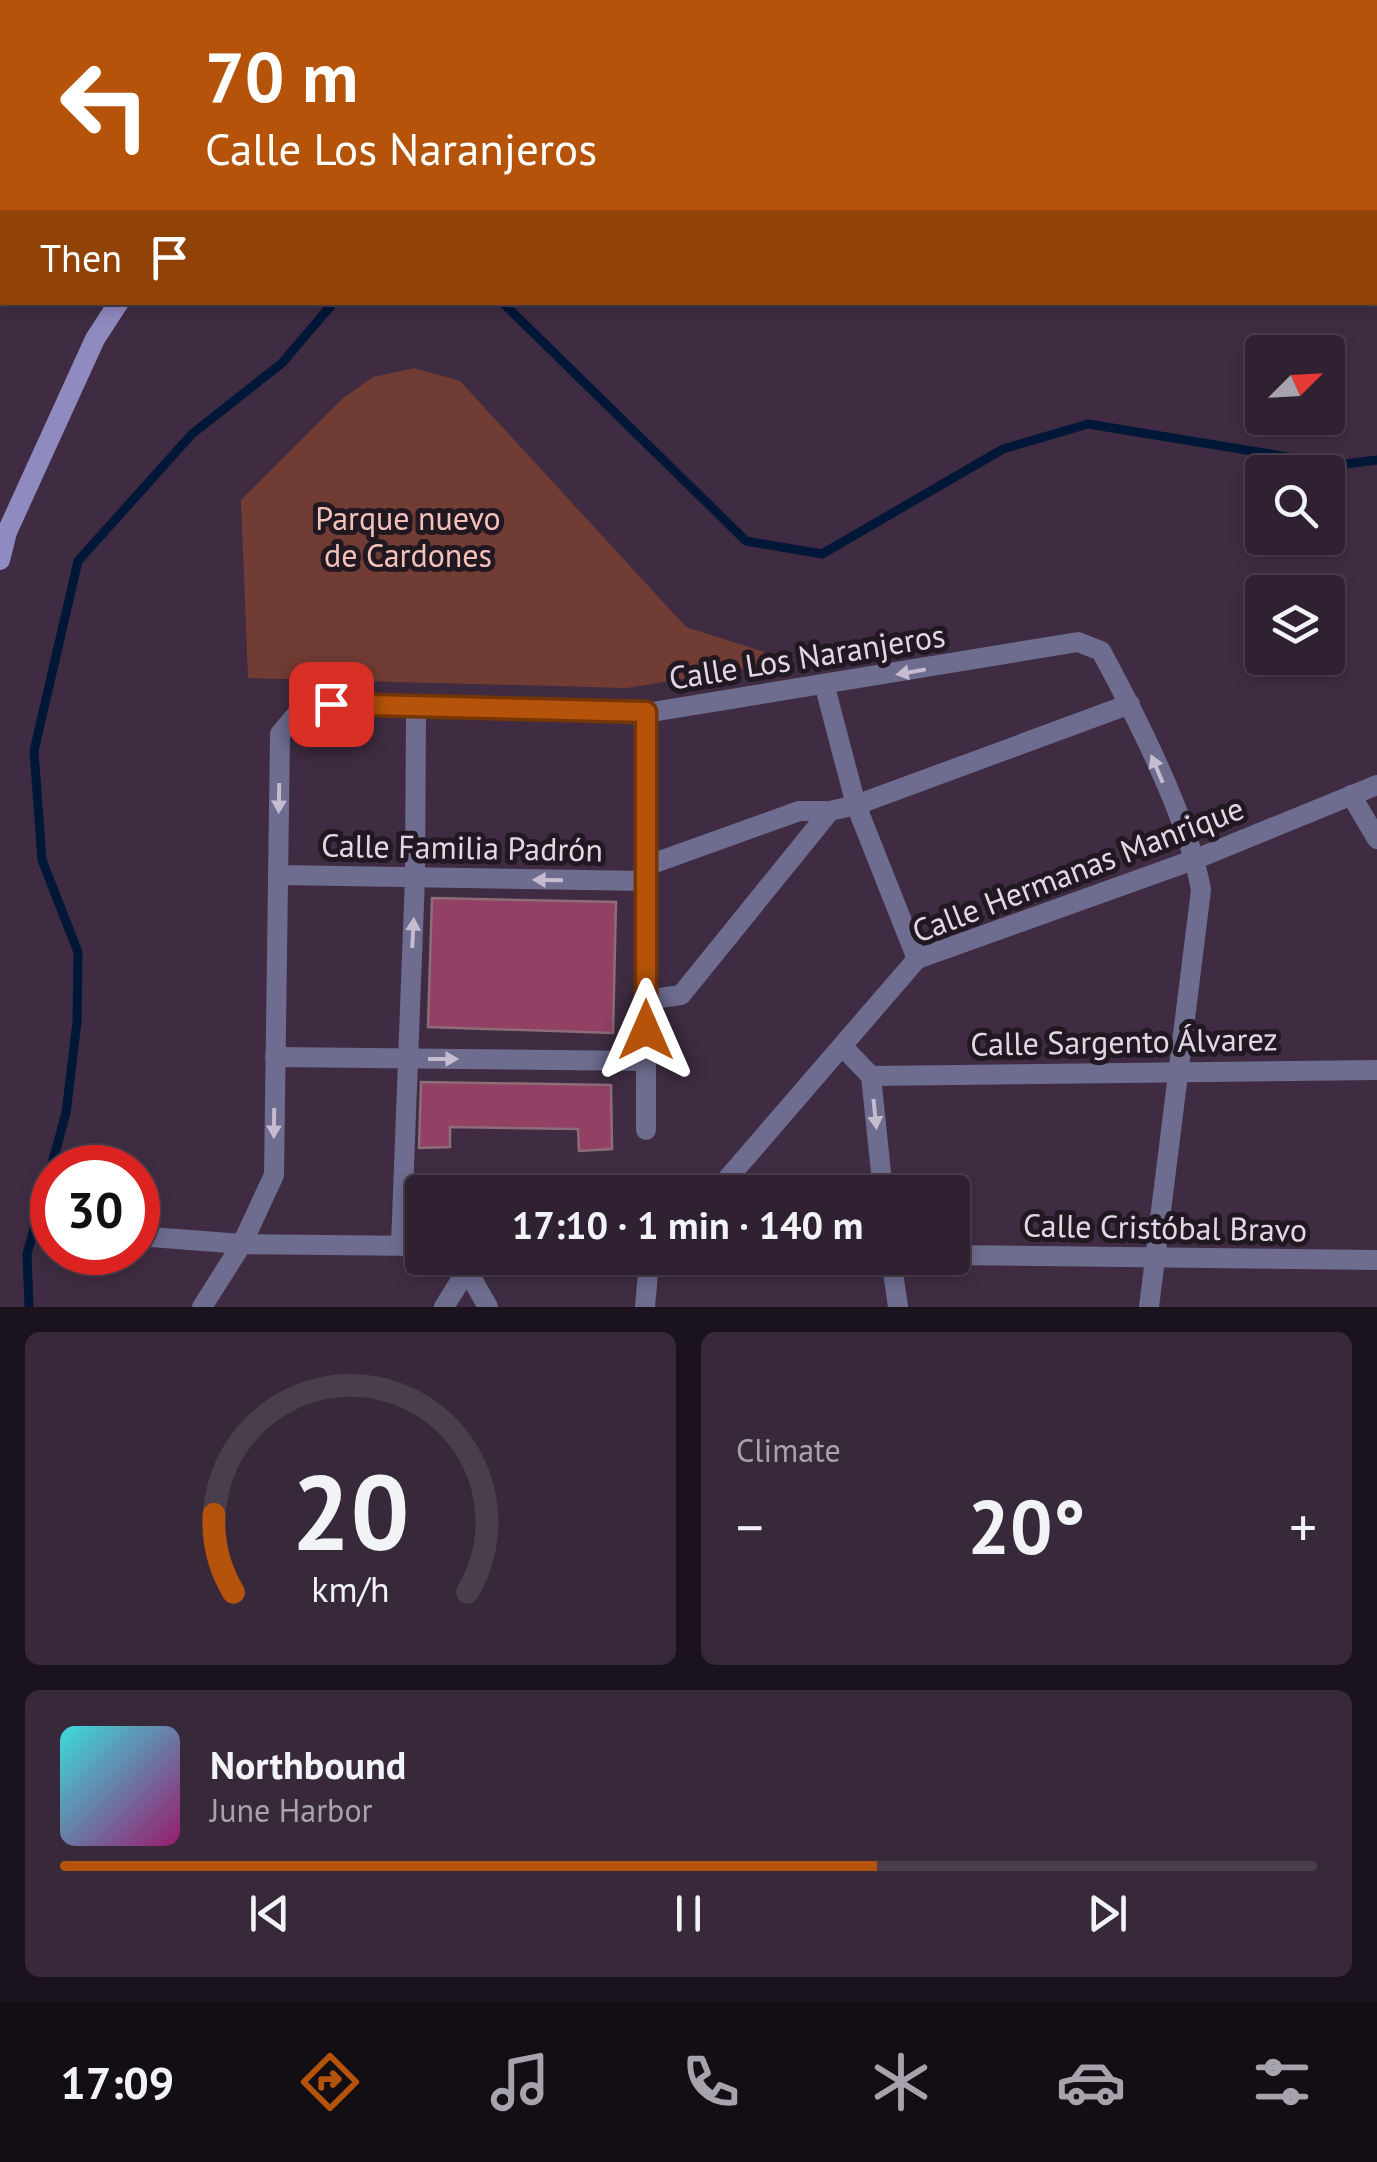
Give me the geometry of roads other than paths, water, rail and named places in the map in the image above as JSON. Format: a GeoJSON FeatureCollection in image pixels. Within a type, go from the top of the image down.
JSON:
{"type":"FeatureCollection","features":[{"type":"Feature","properties":{"kind":"street"},"geometry":{"type":"LineString","coordinates":[[0,560],[7,532],[95,339],[117,305]]}},
{"type":"Feature","properties":{"kind":"street","name":"Calle Los Naranjeros"},"geometry":{"type":"LineString","coordinates":[[242,1244],[274,1174],[280,734],[301,709],[331,704],[416,710],[646,712],[825,687],[1078,642],[1101,651],[1130,704],[1196,858]]}},
{"type":"Feature","properties":{"kind":"street"},"geometry":{"type":"LineString","coordinates":[[825,687],[856,805],[917,959]]}},
{"type":"Feature","properties":{"kind":"street"},"geometry":{"type":"LineString","coordinates":[[646,874],[799,811],[830,812],[856,805],[1130,704]]}},
{"type":"Feature","properties":{"kind":"street"},"geometry":{"type":"LineString","coordinates":[[401,1245],[416,877],[416,710]]}},
{"type":"Feature","properties":{"kind":"street"},"geometry":{"type":"LineString","coordinates":[[646,712],[646,1130]]}},
{"type":"Feature","properties":{"kind":"street","name":"Calle Hermanas Manrique"},"geometry":{"type":"LineString","coordinates":[[731,1175],[917,959],[1196,858],[1377,785]]}},
{"type":"Feature","properties":{"kind":"street"},"geometry":{"type":"LineString","coordinates":[[1352,796],[1377,839]]}},
{"type":"Feature","properties":{"kind":"street"},"geometry":{"type":"LineString","coordinates":[[646,1000],[682,994],[830,812]]}},
{"type":"Feature","properties":{"kind":"street"},"geometry":{"type":"LineString","coordinates":[[1149,1307],[1201,890],[1196,858]]}},
{"type":"Feature","properties":{"kind":"street","name":"Calle Familia Padrón"},"geometry":{"type":"LineString","coordinates":[[278,874],[646,874]]}},
{"type":"Feature","properties":{"kind":"street"},"geometry":{"type":"LineString","coordinates":[[843,1047],[872,1076],[881,1175]]}},
{"type":"Feature","properties":{"kind":"street"},"geometry":{"type":"LineString","coordinates":[[275,1057],[646,1061]]}},
{"type":"Feature","properties":{"kind":"street","name":"Calle Sargento Álvarez"},"geometry":{"type":"LineString","coordinates":[[872,1076],[1377,1070]]}},
{"type":"Feature","properties":{"kind":"street"},"geometry":{"type":"LineString","coordinates":[[160,1238],[242,1244],[405,1245]]}},
{"type":"Feature","properties":{"kind":"street"},"geometry":{"type":"LineString","coordinates":[[202,1307],[242,1244]]}},
{"type":"Feature","properties":{"kind":"street","name":"Calle Cristóbal Bravo"},"geometry":{"type":"LineString","coordinates":[[970,1256],[1377,1260]]}},
{"type":"Feature","properties":{"kind":"street"},"geometry":{"type":"LineString","coordinates":[[444,1307],[462,1275]]}},
{"type":"Feature","properties":{"kind":"street"},"geometry":{"type":"LineString","coordinates":[[473,1275],[488,1307]]}},
{"type":"Feature","properties":{"kind":"street"},"geometry":{"type":"LineString","coordinates":[[645,1307],[648,1275]]}},
{"type":"Feature","properties":{"kind":"street"},"geometry":{"type":"LineString","coordinates":[[894,1275],[898,1307]]}},
{"type":"Feature","properties":{"kind":"waterway"},"geometry":{"type":"LineString","coordinates":[[29,1307],[27,1254],[66,1113],[77,1022],[78,952],[42,860],[34,751],[78,561],[192,434],[282,363],[331,305]]}},
{"type":"Feature","properties":{"kind":"waterway"},"geometry":{"type":"LineString","coordinates":[[505,305],[746,541],[822,554],[1003,449],[1088,424],[1337,465],[1377,460]]}},
{"type":"Feature","properties":{"kind":"park label","name":"Parque nuevo de Cardones"},"geometry":{"type":"Point","coordinates":[408,538]}}]}
